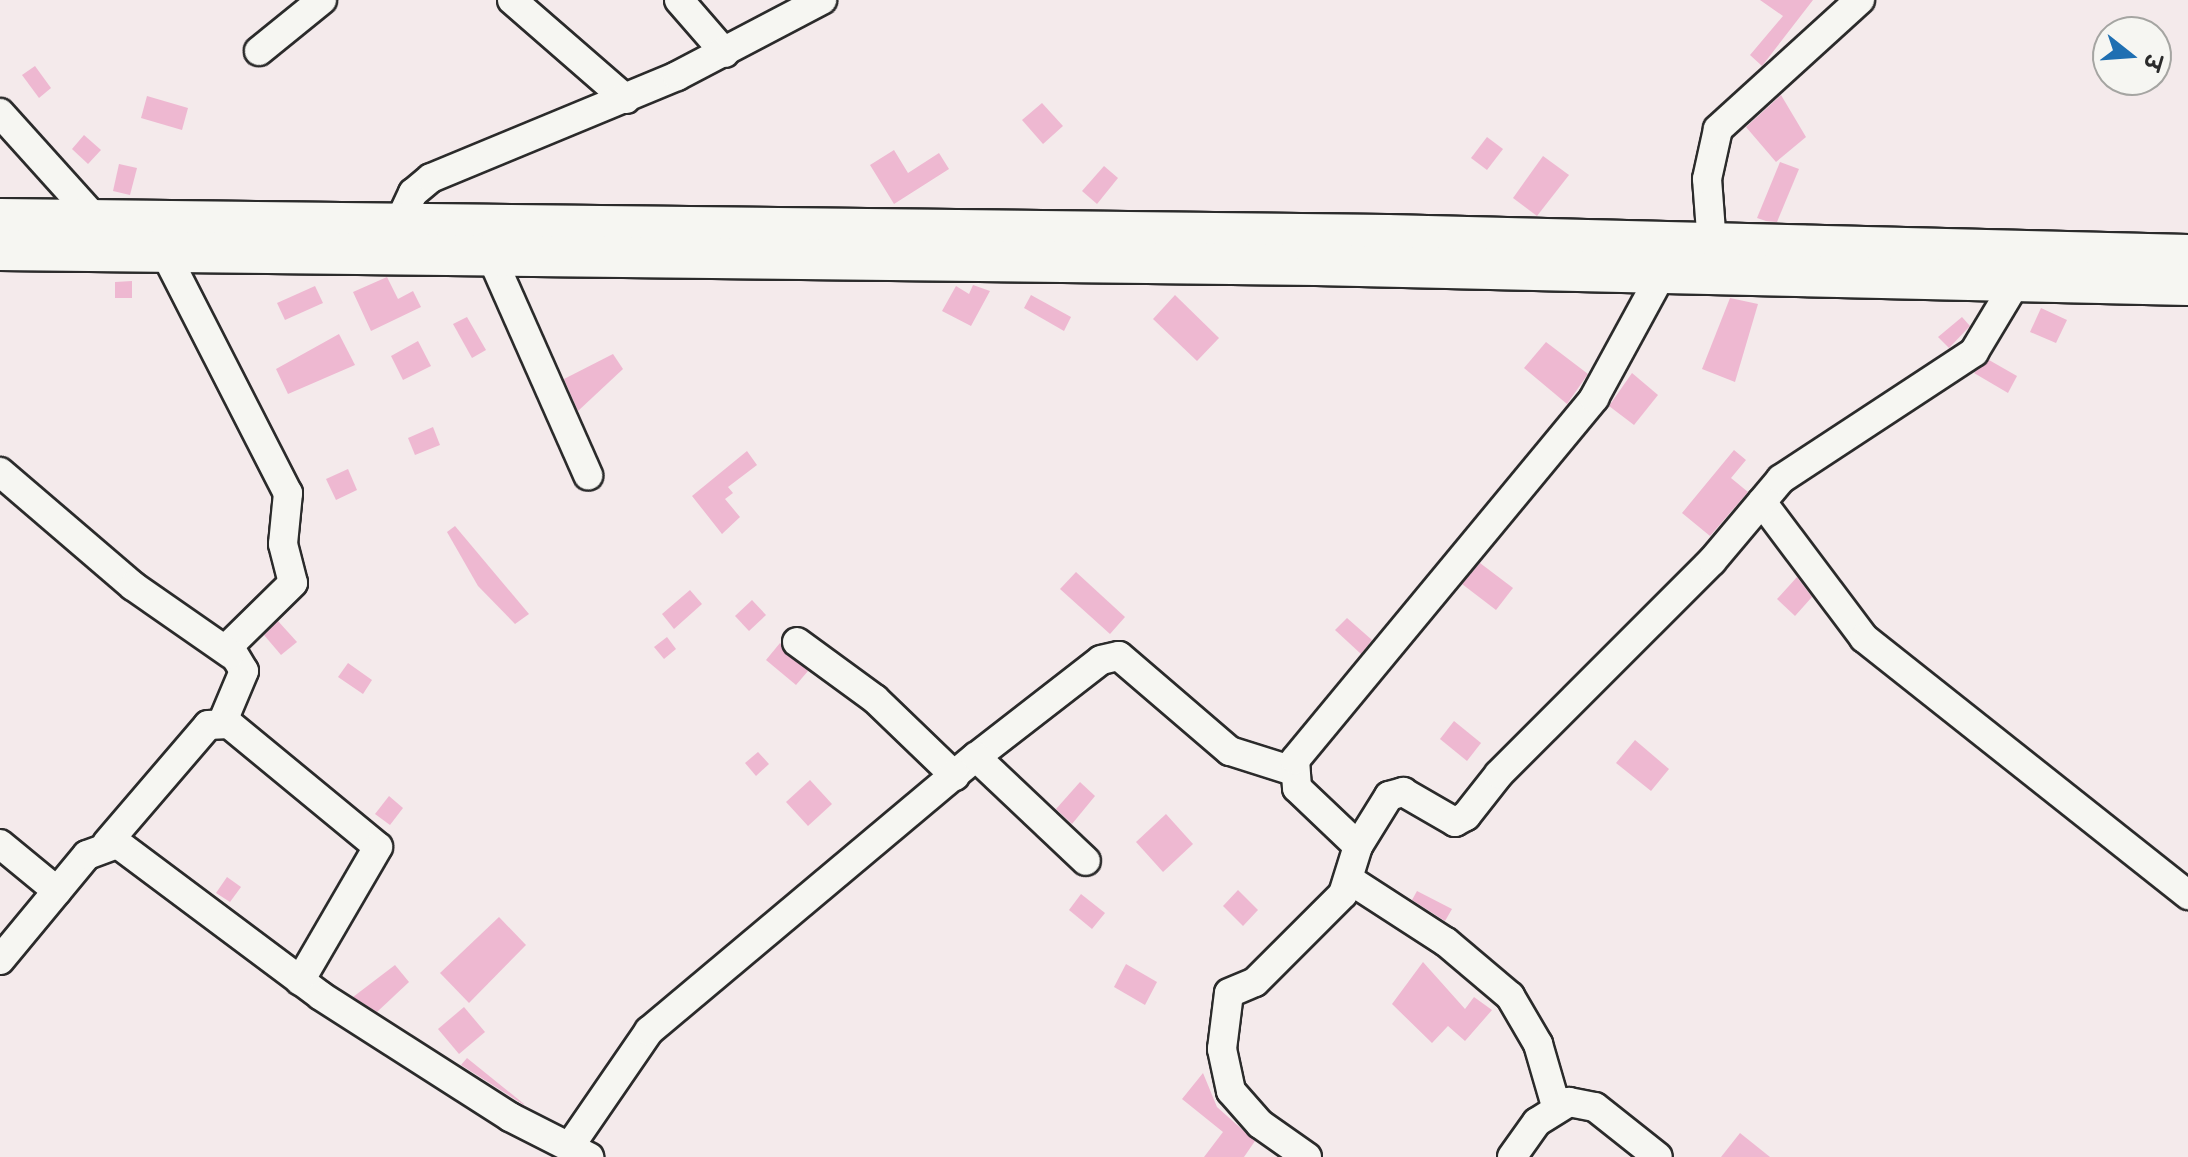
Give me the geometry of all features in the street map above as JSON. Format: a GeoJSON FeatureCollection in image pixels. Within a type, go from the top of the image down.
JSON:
{"type":"FeatureCollection","features":[{"type":"Feature","properties":{"kind":"highway"},"geometry":{"type":"LineString","coordinates":[[0,219],[2188,255]]}},
{"type":"Feature","properties":{"kind":"highway"},"geometry":{"type":"LineString","coordinates":[[0,250],[2188,285]]}},
{"type":"Feature","properties":{"kind":"street"},"geometry":{"type":"LineString","coordinates":[[259,51],[322,0]]}},
{"type":"Feature","properties":{"kind":"street"},"geometry":{"type":"LineString","coordinates":[[512,0],[626,99]]}},
{"type":"Feature","properties":{"kind":"street"},"geometry":{"type":"LineString","coordinates":[[679,0],[725,53]]}},
{"type":"Feature","properties":{"kind":"street"},"geometry":{"type":"LineString","coordinates":[[397,227],[413,193],[431,178],[626,99],[725,53],[822,0]]}},
{"type":"Feature","properties":{"kind":"street"},"geometry":{"type":"LineString","coordinates":[[1712,245],[1707,179],[1718,129],[1860,0]]}},
{"type":"Feature","properties":{"kind":"street"},"geometry":{"type":"LineString","coordinates":[[0,113],[98,222]]}},
{"type":"Feature","properties":{"kind":"street"},"geometry":{"type":"LineString","coordinates":[[165,253],[288,493],[283,544],[292,587],[233,638],[231,654]]}},
{"type":"Feature","properties":{"kind":"street"},"geometry":{"type":"LineString","coordinates":[[491,256],[588,475]]}},
{"type":"Feature","properties":{"kind":"street"},"geometry":{"type":"LineString","coordinates":[[1358,846],[1297,788],[1293,771],[1301,749],[1594,398],[1661,275]]}},
{"type":"Feature","properties":{"kind":"street"},"geometry":{"type":"LineString","coordinates":[[1307,1157],[1252,1118],[1231,1091],[1222,1005],[1333,905],[1350,880],[1358,846],[1394,792],[1455,822],[1466,816],[1805,459],[1974,352],[2016,282]]}},
{"type":"Feature","properties":{"kind":"street"},"geometry":{"type":"LineString","coordinates":[[0,472],[133,586],[231,654],[244,671],[223,721],[200,732],[107,843],[57,891],[0,960]]}},
{"type":"Feature","properties":{"kind":"street"},"geometry":{"type":"LineString","coordinates":[[1762,502],[1864,638],[2188,895]]}},
{"type":"Feature","properties":{"kind":"street"},"geometry":{"type":"LineString","coordinates":[[797,642],[966,767],[1086,861]]}},
{"type":"Feature","properties":{"kind":"street"},"geometry":{"type":"LineString","coordinates":[[107,843],[161,870],[300,981],[510,1117],[580,1151],[649,1031],[966,767],[1101,660],[1119,656],[1230,751],[1293,771]]}},
{"type":"Feature","properties":{"kind":"street"},"geometry":{"type":"LineString","coordinates":[[223,721],[378,847],[300,981]]}},
{"type":"Feature","properties":{"kind":"street"},"geometry":{"type":"LineString","coordinates":[[0,844],[57,891]]}},
{"type":"Feature","properties":{"kind":"street"},"geometry":{"type":"LineString","coordinates":[[1350,880],[1446,942],[1510,996],[1538,1044],[1556,1106]]}},
{"type":"Feature","properties":{"kind":"street"},"geometry":{"type":"LineString","coordinates":[[1512,1157],[1556,1106]]}},
{"type":"Feature","properties":{"kind":"street"},"geometry":{"type":"LineString","coordinates":[[1556,1106],[1595,1107],[1658,1157]]}},
{"type":"Feature","properties":{"kind":"building"},"geometry":{"type":"Polygon","coordinates":[[[1760,0],[1813,0],[1762,66],[1750,55],[1783,16],[1760,0]]]}},
{"type":"Feature","properties":{"kind":"building"},"geometry":{"type":"Polygon","coordinates":[[[35,66],[51,88],[39,98],[22,75],[35,66]]]}},
{"type":"Feature","properties":{"kind":"building"},"geometry":{"type":"Polygon","coordinates":[[[1781,95],[1806,137],[1776,162],[1746,127],[1781,95]]]}},
{"type":"Feature","properties":{"kind":"building"},"geometry":{"type":"Polygon","coordinates":[[[147,96],[188,108],[182,130],[141,118],[147,96]]]}},
{"type":"Feature","properties":{"kind":"building"},"geometry":{"type":"Polygon","coordinates":[[[1042,103],[1063,126],[1043,144],[1022,120],[1042,103]]]}},
{"type":"Feature","properties":{"kind":"building"},"geometry":{"type":"Polygon","coordinates":[[[84,135],[101,150],[88,164],[72,149],[84,135]]]}},
{"type":"Feature","properties":{"kind":"building"},"geometry":{"type":"Polygon","coordinates":[[[1487,137],[1503,149],[1487,170],[1471,158],[1487,137]]]}},
{"type":"Feature","properties":{"kind":"building"},"geometry":{"type":"Polygon","coordinates":[[[894,150],[908,173],[939,153],[949,169],[894,204],[870,165],[894,150]]]}},
{"type":"Feature","properties":{"kind":"building"},"geometry":{"type":"Polygon","coordinates":[[[1543,156],[1569,175],[1537,216],[1513,198],[1543,156]]]}},
{"type":"Feature","properties":{"kind":"building"},"geometry":{"type":"Polygon","coordinates":[[[1780,162],[1799,169],[1777,222],[1766,221],[1757,218],[1780,162]]]}},
{"type":"Feature","properties":{"kind":"building"},"geometry":{"type":"Polygon","coordinates":[[[119,164],[137,168],[130,195],[113,191],[119,164]]]}},
{"type":"Feature","properties":{"kind":"building"},"geometry":{"type":"Polygon","coordinates":[[[1104,166],[1118,178],[1097,204],[1082,191],[1104,166]]]}},
{"type":"Feature","properties":{"kind":"building"},"geometry":{"type":"Polygon","coordinates":[[[387,277],[398,299],[413,291],[421,307],[371,331],[353,292],[387,277]]]}},
{"type":"Feature","properties":{"kind":"building"},"geometry":{"type":"Polygon","coordinates":[[[132,281],[132,298],[115,298],[115,282],[132,281]]]}},
{"type":"Feature","properties":{"kind":"building"},"geometry":{"type":"Polygon","coordinates":[[[973,285],[990,291],[971,326],[942,311],[956,286],[969,294],[973,285]]]}},
{"type":"Feature","properties":{"kind":"building"},"geometry":{"type":"Polygon","coordinates":[[[315,286],[323,303],[285,320],[277,303],[315,286]]]}},
{"type":"Feature","properties":{"kind":"building"},"geometry":{"type":"Polygon","coordinates":[[[1031,295],[1071,317],[1064,331],[1024,308],[1031,295]]]}},
{"type":"Feature","properties":{"kind":"building"},"geometry":{"type":"Polygon","coordinates":[[[1175,295],[1219,338],[1197,361],[1153,319],[1175,295]]]}},
{"type":"Feature","properties":{"kind":"building"},"geometry":{"type":"Polygon","coordinates":[[[1730,298],[1758,304],[1735,382],[1702,369],[1730,298]]]}},
{"type":"Feature","properties":{"kind":"building"},"geometry":{"type":"Polygon","coordinates":[[[2041,308],[2067,320],[2056,343],[2030,332],[2041,308]]]}},
{"type":"Feature","properties":{"kind":"building"},"geometry":{"type":"Polygon","coordinates":[[[467,317],[486,350],[472,358],[453,324],[467,317]]]}},
{"type":"Feature","properties":{"kind":"building"},"geometry":{"type":"Polygon","coordinates":[[[1962,317],[1970,326],[1949,348],[1938,337],[1962,317]]]}},
{"type":"Feature","properties":{"kind":"building"},"geometry":{"type":"Polygon","coordinates":[[[339,334],[355,365],[288,394],[276,369],[339,334]]]}},
{"type":"Feature","properties":{"kind":"building"},"geometry":{"type":"Polygon","coordinates":[[[418,341],[431,366],[403,380],[391,356],[418,341]]]}},
{"type":"Feature","properties":{"kind":"building"},"geometry":{"type":"Polygon","coordinates":[[[1546,342],[1588,374],[1567,404],[1524,368],[1546,342]]]}},
{"type":"Feature","properties":{"kind":"building"},"geometry":{"type":"Polygon","coordinates":[[[613,354],[623,369],[578,411],[564,379],[613,354]]]}},
{"type":"Feature","properties":{"kind":"building"},"geometry":{"type":"Polygon","coordinates":[[[1989,360],[2017,376],[2008,393],[1974,373],[1989,360]]]}},
{"type":"Feature","properties":{"kind":"building"},"geometry":{"type":"Polygon","coordinates":[[[1632,373],[1658,395],[1634,425],[1609,406],[1632,373]]]}},
{"type":"Feature","properties":{"kind":"building"},"geometry":{"type":"Polygon","coordinates":[[[433,427],[440,445],[415,455],[408,438],[433,427]]]}},
{"type":"Feature","properties":{"kind":"building"},"geometry":{"type":"Polygon","coordinates":[[[1734,450],[1746,460],[1731,478],[1748,492],[1710,536],[1682,513],[1734,450]]]}},
{"type":"Feature","properties":{"kind":"building"},"geometry":{"type":"Polygon","coordinates":[[[747,451],[757,465],[728,487],[733,493],[725,499],[740,517],[722,534],[692,496],[747,451]]]}},
{"type":"Feature","properties":{"kind":"building"},"geometry":{"type":"Polygon","coordinates":[[[348,469],[357,490],[336,500],[326,479],[348,469]]]}},
{"type":"Feature","properties":{"kind":"building"},"geometry":{"type":"Polygon","coordinates":[[[455,526],[529,614],[515,624],[478,586],[447,532],[455,526]]]}},
{"type":"Feature","properties":{"kind":"building"},"geometry":{"type":"Polygon","coordinates":[[[1480,563],[1513,588],[1496,610],[1462,584],[1480,563]]]}},
{"type":"Feature","properties":{"kind":"building"},"geometry":{"type":"Polygon","coordinates":[[[1076,572],[1125,617],[1110,634],[1060,589],[1076,572]]]}},
{"type":"Feature","properties":{"kind":"building"},"geometry":{"type":"Polygon","coordinates":[[[1797,577],[1812,597],[1795,616],[1777,599],[1797,577]]]}},
{"type":"Feature","properties":{"kind":"building"},"geometry":{"type":"Polygon","coordinates":[[[690,590],[702,604],[674,629],[662,614],[690,590]]]}},
{"type":"Feature","properties":{"kind":"building"},"geometry":{"type":"Polygon","coordinates":[[[752,600],[766,615],[749,631],[735,616],[752,600]]]}},
{"type":"Feature","properties":{"kind":"building"},"geometry":{"type":"Polygon","coordinates":[[[1347,618],[1372,640],[1361,654],[1335,630],[1347,618]]]}},
{"type":"Feature","properties":{"kind":"building"},"geometry":{"type":"Polygon","coordinates":[[[278,621],[297,642],[281,655],[264,635],[278,621]]]}},
{"type":"Feature","properties":{"kind":"building"},"geometry":{"type":"Polygon","coordinates":[[[667,637],[676,649],[664,659],[654,647],[667,637]]]}},
{"type":"Feature","properties":{"kind":"building"},"geometry":{"type":"Polygon","coordinates":[[[780,643],[808,671],[796,685],[766,660],[780,643]]]}},
{"type":"Feature","properties":{"kind":"building"},"geometry":{"type":"Polygon","coordinates":[[[348,663],[372,680],[363,694],[338,677],[348,663]]]}},
{"type":"Feature","properties":{"kind":"building"},"geometry":{"type":"Polygon","coordinates":[[[1454,721],[1481,743],[1467,761],[1440,739],[1454,721]]]}},
{"type":"Feature","properties":{"kind":"building"},"geometry":{"type":"Polygon","coordinates":[[[1635,740],[1669,769],[1651,791],[1616,763],[1635,740]]]}},
{"type":"Feature","properties":{"kind":"building"},"geometry":{"type":"Polygon","coordinates":[[[758,752],[769,764],[756,776],[745,763],[758,752]]]}},
{"type":"Feature","properties":{"kind":"building"},"geometry":{"type":"Polygon","coordinates":[[[810,780],[832,804],[808,826],[786,802],[810,780]]]}},
{"type":"Feature","properties":{"kind":"building"},"geometry":{"type":"Polygon","coordinates":[[[1080,782],[1095,796],[1072,824],[1056,809],[1080,782]]]}},
{"type":"Feature","properties":{"kind":"building"},"geometry":{"type":"Polygon","coordinates":[[[389,796],[403,808],[390,825],[375,814],[389,796]]]}},
{"type":"Feature","properties":{"kind":"building"},"geometry":{"type":"Polygon","coordinates":[[[1166,814],[1193,844],[1163,872],[1136,842],[1166,814]]]}},
{"type":"Feature","properties":{"kind":"building"},"geometry":{"type":"Polygon","coordinates":[[[227,877],[241,887],[230,902],[216,893],[227,877]]]}},
{"type":"Feature","properties":{"kind":"building"},"geometry":{"type":"Polygon","coordinates":[[[1238,890],[1258,910],[1243,926],[1223,906],[1238,890]]]}},
{"type":"Feature","properties":{"kind":"building"},"geometry":{"type":"Polygon","coordinates":[[[1417,891],[1452,909],[1445,921],[1412,900],[1417,891]]]}},
{"type":"Feature","properties":{"kind":"building"},"geometry":{"type":"Polygon","coordinates":[[[1081,894],[1105,913],[1092,929],[1069,910],[1081,894]]]}},
{"type":"Feature","properties":{"kind":"building"},"geometry":{"type":"Polygon","coordinates":[[[499,917],[526,945],[469,1003],[440,973],[499,917]]]}},
{"type":"Feature","properties":{"kind":"building"},"geometry":{"type":"Polygon","coordinates":[[[1423,962],[1465,1009],[1474,997],[1492,1010],[1465,1041],[1448,1026],[1432,1043],[1392,1004],[1423,962]]]}},
{"type":"Feature","properties":{"kind":"building"},"geometry":{"type":"Polygon","coordinates":[[[1126,964],[1157,982],[1145,1005],[1114,987],[1126,964]]]}},
{"type":"Feature","properties":{"kind":"building"},"geometry":{"type":"Polygon","coordinates":[[[395,965],[409,982],[377,1012],[353,997],[395,965]]]}},
{"type":"Feature","properties":{"kind":"building"},"geometry":{"type":"Polygon","coordinates":[[[464,1007],[485,1032],[459,1054],[438,1029],[464,1007]]]}},
{"type":"Feature","properties":{"kind":"building"},"geometry":{"type":"Polygon","coordinates":[[[467,1058],[524,1104],[524,1105],[461,1065],[467,1058]]]}},
{"type":"Feature","properties":{"kind":"building"},"geometry":{"type":"Polygon","coordinates":[[[1203,1073],[1217,1107],[1255,1141],[1244,1157],[1204,1157],[1223,1132],[1182,1099],[1203,1073]]]}},
{"type":"Feature","properties":{"kind":"building"},"geometry":{"type":"Polygon","coordinates":[[[1740,1133],[1770,1157],[1721,1157],[1740,1133]]]}}]}
